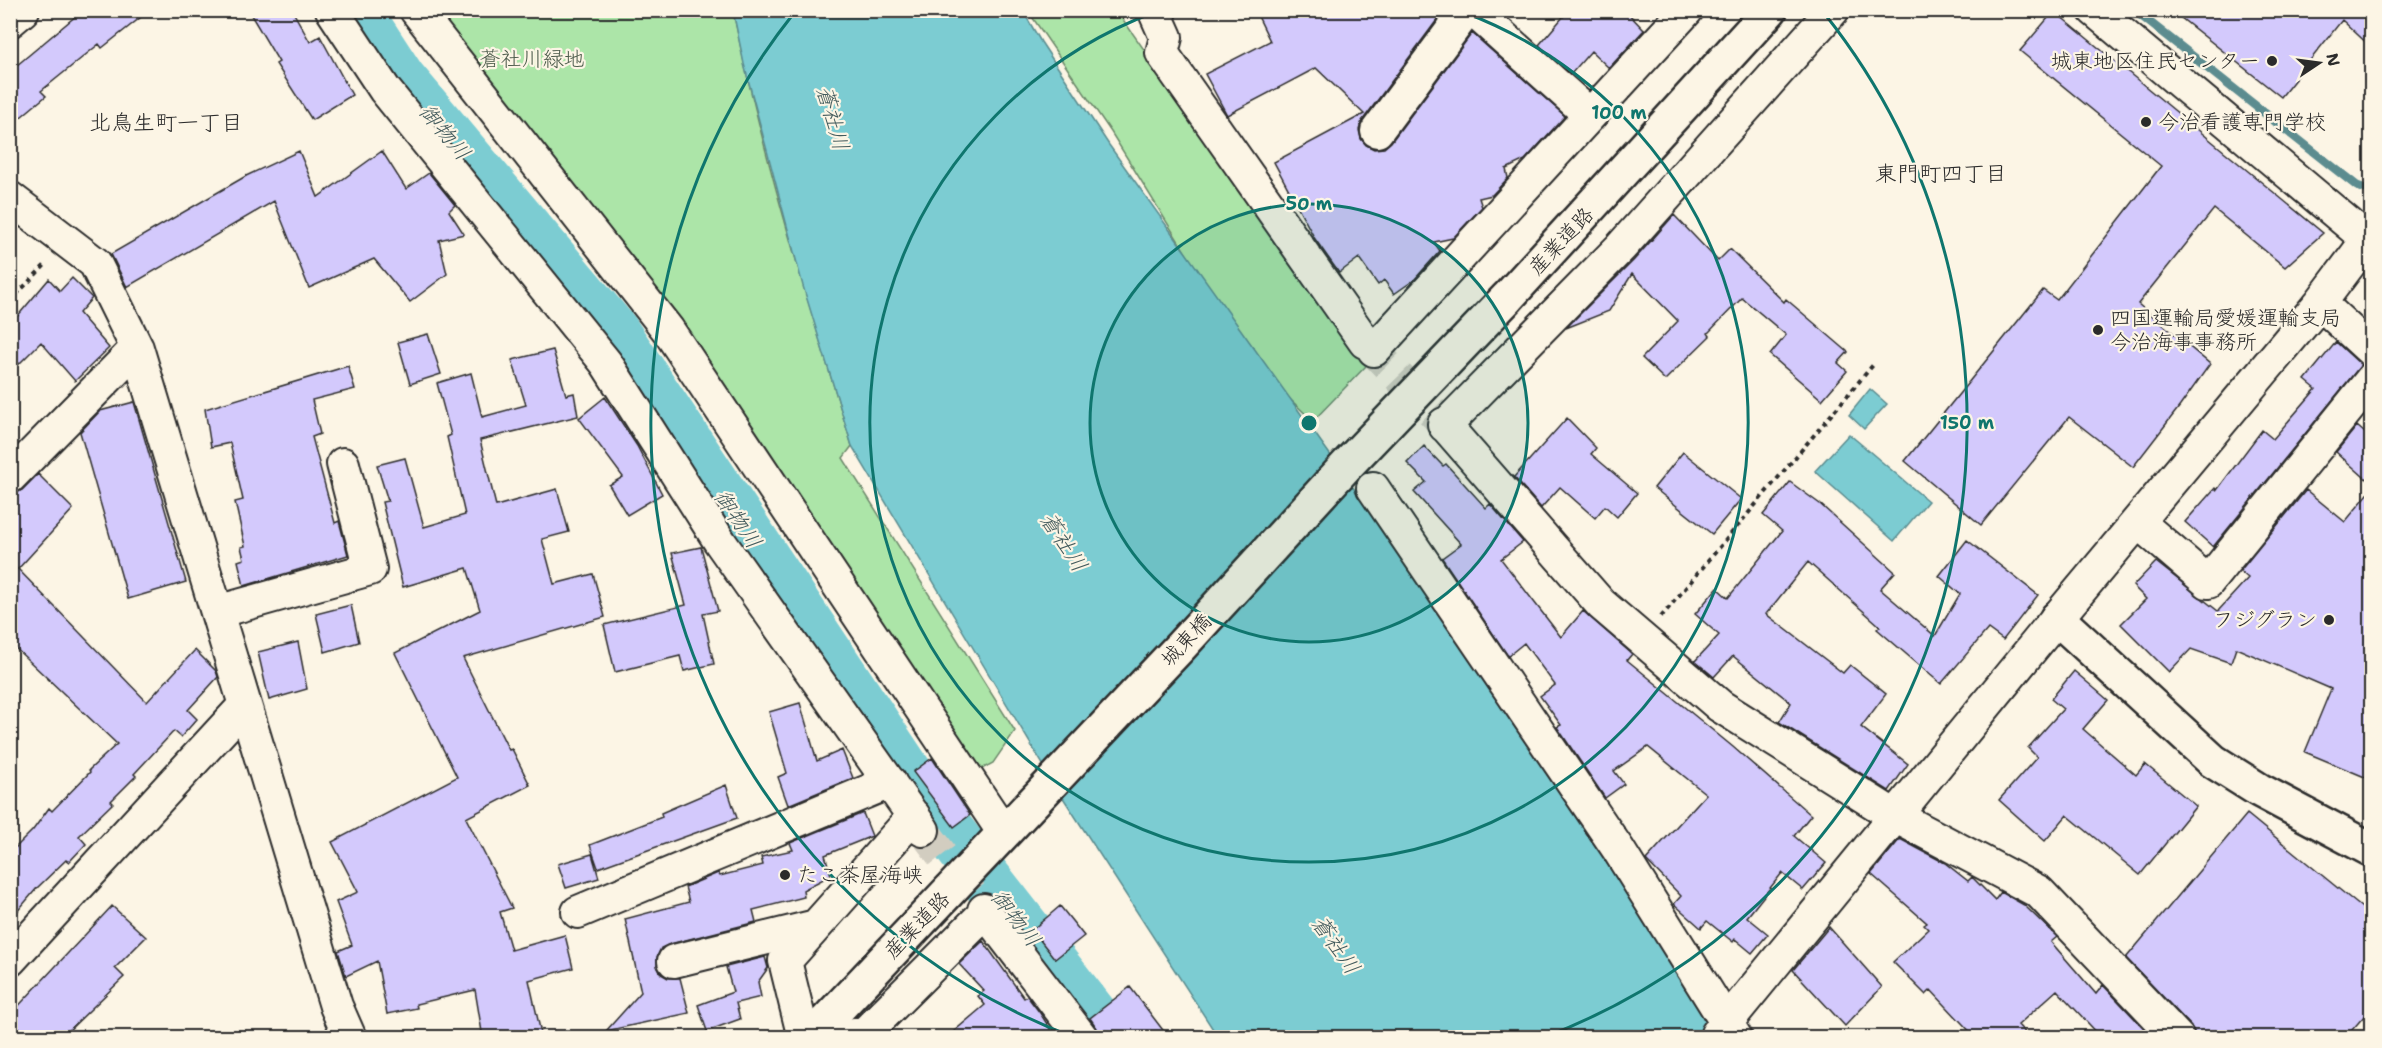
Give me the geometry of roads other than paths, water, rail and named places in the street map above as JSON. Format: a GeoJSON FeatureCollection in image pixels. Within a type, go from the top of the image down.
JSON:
{"type":"FeatureCollection","features":[{"type":"Feature","properties":{"kind":"street"},"geometry":{"type":"LineString","coordinates":[[10,21],[23,10]]}},
{"type":"Feature","properties":{"kind":"street"},"geometry":{"type":"LineString","coordinates":[[332,10],[385,90],[606,363],[720,542],[918,823],[816,926],[785,961],[804,1038]]}},
{"type":"Feature","properties":{"kind":"street"},"geometry":{"type":"LineString","coordinates":[[416,10],[668,330],[1014,823]]}},
{"type":"Feature","properties":{"kind":"street"},"geometry":{"type":"LineString","coordinates":[[1133,10],[1369,346],[1687,10]]}},
{"type":"Feature","properties":{"kind":"street"},"geometry":{"type":"LineString","coordinates":[[1154,10],[1166,37],[1162,52]]}},
{"type":"Feature","properties":{"kind":"street"},"geometry":{"type":"LineString","coordinates":[[1377,131],[1467,10]]}},
{"type":"Feature","properties":{"kind":"street"},"geometry":{"type":"LineString","coordinates":[[1473,10],[1590,114]]}},
{"type":"Feature","properties":{"kind":"street","name":"産業道路"},"geometry":{"type":"LineString","coordinates":[[1346,466],[1508,297],[1664,129],[1770,10]]}},
{"type":"Feature","properties":{"kind":"street"},"geometry":{"type":"LineString","coordinates":[[1833,10],[1621,247],[1444,425],[1601,604],[1720,706],[1895,816],[2040,892],[2178,1038]]}},
{"type":"Feature","properties":{"kind":"street"},"geometry":{"type":"LineString","coordinates":[[1373,488],[1618,849],[1727,1031],[1895,816],[2320,303],[2369,236],[2094,10]]}},
{"type":"Feature","properties":{"kind":"street"},"geometry":{"type":"LineString","coordinates":[[10,198],[95,263],[137,348],[336,1006],[350,1038]]}},
{"type":"Feature","properties":{"kind":"street"},"geometry":{"type":"LineString","coordinates":[[2320,303],[2372,351]]}},
{"type":"Feature","properties":{"kind":"street"},"geometry":{"type":"LineString","coordinates":[[10,477],[137,348]]}},
{"type":"Feature","properties":{"kind":"street"},"geometry":{"type":"LineString","coordinates":[[2138,522],[2208,582],[2372,379]]}},
{"type":"Feature","properties":{"kind":"street"},"geometry":{"type":"LineString","coordinates":[[217,612],[370,569],[343,464]]}},
{"type":"Feature","properties":{"kind":"street","name":"城東橋"},"geometry":{"type":"LineString","coordinates":[[1014,823],[1346,466]]}},
{"type":"Feature","properties":{"kind":"street"},"geometry":{"type":"LineString","coordinates":[[2057,618],[2213,761],[2259,790],[2372,850]]}},
{"type":"Feature","properties":{"kind":"street"},"geometry":{"type":"LineString","coordinates":[[10,960],[245,705]]}},
{"type":"Feature","properties":{"kind":"street"},"geometry":{"type":"LineString","coordinates":[[578,912],[890,782]]}},
{"type":"Feature","properties":{"kind":"street","name":"産業道路"},"geometry":{"type":"LineString","coordinates":[[810,1038],[1014,823]]}},
{"type":"Feature","properties":{"kind":"street"},"geometry":{"type":"LineString","coordinates":[[832,1038],[866,1032],[985,911],[1082,1038]]}},
{"type":"Feature","properties":{"kind":"street"},"geometry":{"type":"LineString","coordinates":[[674,961],[816,926]]}},
{"type":"Feature","properties":{"kind":"water","name":"蒼社川"},"geometry":{"type":"Polygon","coordinates":[[[733,11],[1023,11],[1109,145],[1346,477],[1724,1037],[1218,1037],[1060,793],[852,446],[803,286],[744,64],[733,11]]]}},
{"type":"Feature","properties":{"kind":"water"},"geometry":{"type":"Polygon","coordinates":[[[1870,389],[1887,404],[1864,429],[1849,415],[1870,389]]]}},
{"type":"Feature","properties":{"kind":"water"},"geometry":{"type":"Polygon","coordinates":[[[1849,434],[1928,501],[1894,541],[1815,471],[1849,434]]]}},
{"type":"Feature","properties":{"kind":"waterway","name":"御物川"},"geometry":{"type":"LineString","coordinates":[[355,10],[400,79],[614,333],[928,805],[1110,1038]]}},
{"type":"Feature","properties":{"kind":"waterway"},"geometry":{"type":"LineString","coordinates":[[2134,10],[2357,186],[2372,191]]}},
{"type":"Feature","properties":{"kind":"tunnel"},"geometry":{"type":"LineString","coordinates":[[1365,342],[1444,424]]}},
{"type":"Feature","properties":{"kind":"tunnel"},"geometry":{"type":"LineString","coordinates":[[923,830],[984,910]]}},
{"type":"Feature","properties":{"kind":"place","name":"城東地区住民センター"},"geometry":{"type":"Point","coordinates":[2272,61]}},
{"type":"Feature","properties":{"kind":"place","name":"今治看護専門学校"},"geometry":{"type":"Point","coordinates":[2146,122]}},
{"type":"Feature","properties":{"kind":"place","name":"四国運輸局愛媛運輸支局 今治海事事務所"},"geometry":{"type":"Point","coordinates":[2098,330]}},
{"type":"Feature","properties":{"kind":"place","name":"フジグラン"},"geometry":{"type":"Point","coordinates":[2329,620]}},
{"type":"Feature","properties":{"kind":"place","name":"たこ茶屋海峡"},"geometry":{"type":"Point","coordinates":[785,875]}},
{"type":"Feature","properties":{"kind":"district","name":"北鳥生町一丁目"},"geometry":{"type":"Point","coordinates":[166,122]}},
{"type":"Feature","properties":{"kind":"district","name":"東門町四丁目"},"geometry":{"type":"Point","coordinates":[1941,173]}},
{"type":"Feature","properties":{"kind":"park label","name":"蒼社川緑地"},"geometry":{"type":"Point","coordinates":[532,59]}}]}
